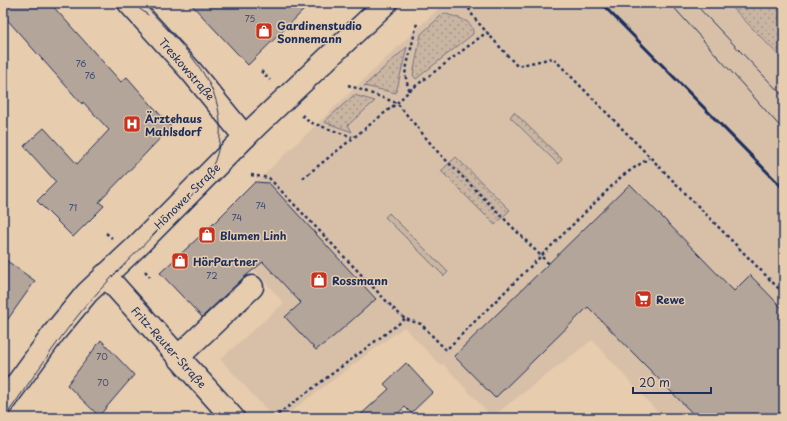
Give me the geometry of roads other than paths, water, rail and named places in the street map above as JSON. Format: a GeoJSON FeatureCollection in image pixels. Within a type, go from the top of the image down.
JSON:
{"type":"FeatureCollection","features":[{"type":"Feature","properties":{"kind":"main road","name":"Treskowstraße"},"geometry":{"type":"LineString","coordinates":[[129,3],[191,71],[245,137]]}},
{"type":"Feature","properties":{"kind":"main road","name":"Hönower Straße"},"geometry":{"type":"LineString","coordinates":[[3,403],[73,310],[106,275],[245,137],[386,3]]}},
{"type":"Feature","properties":{"kind":"main road","name":"Fritz-Reuter-Straße"},"geometry":{"type":"LineString","coordinates":[[106,275],[233,418]]}},
{"type":"Feature","properties":{"kind":"main road"},"geometry":{"type":"LineString","coordinates":[[178,357],[252,287]]}},
{"type":"Feature","properties":{"kind":"tram line"},"geometry":{"type":"LineString","coordinates":[[132,3],[148,15]]}},
{"type":"Feature","properties":{"kind":"tram line"},"geometry":{"type":"LineString","coordinates":[[4,418],[61,337],[85,307],[113,276],[188,200],[201,185],[215,160],[219,146],[220,122],[218,108],[213,93],[206,78],[187,51],[143,3]]}},
{"type":"Feature","properties":{"kind":"tram line"},"geometry":{"type":"LineString","coordinates":[[670,3],[784,131]]}},
{"type":"Feature","properties":{"kind":"tram line"},"geometry":{"type":"LineString","coordinates":[[694,3],[784,97]]}},
{"type":"Feature","properties":{"kind":"railway"},"geometry":{"type":"LineString","coordinates":[[601,3],[784,189]]}},
{"type":"Feature","properties":{"kind":"place","name":"Gardinenstudio Sonnemann"},"geometry":{"type":"Point","coordinates":[264,31]}},
{"type":"Feature","properties":{"kind":"place","name":"Ärztehaus Mahlsdorf"},"geometry":{"type":"Point","coordinates":[132,124]}},
{"type":"Feature","properties":{"kind":"place","name":"Blumen Linh"},"geometry":{"type":"Point","coordinates":[207,235]}},
{"type":"Feature","properties":{"kind":"place","name":"HörPartner"},"geometry":{"type":"Point","coordinates":[180,261]}},
{"type":"Feature","properties":{"kind":"place","name":"Rossmann"},"geometry":{"type":"Point","coordinates":[319,280]}},
{"type":"Feature","properties":{"kind":"place","name":"Rewe"},"geometry":{"type":"Point","coordinates":[643,299]}}]}
